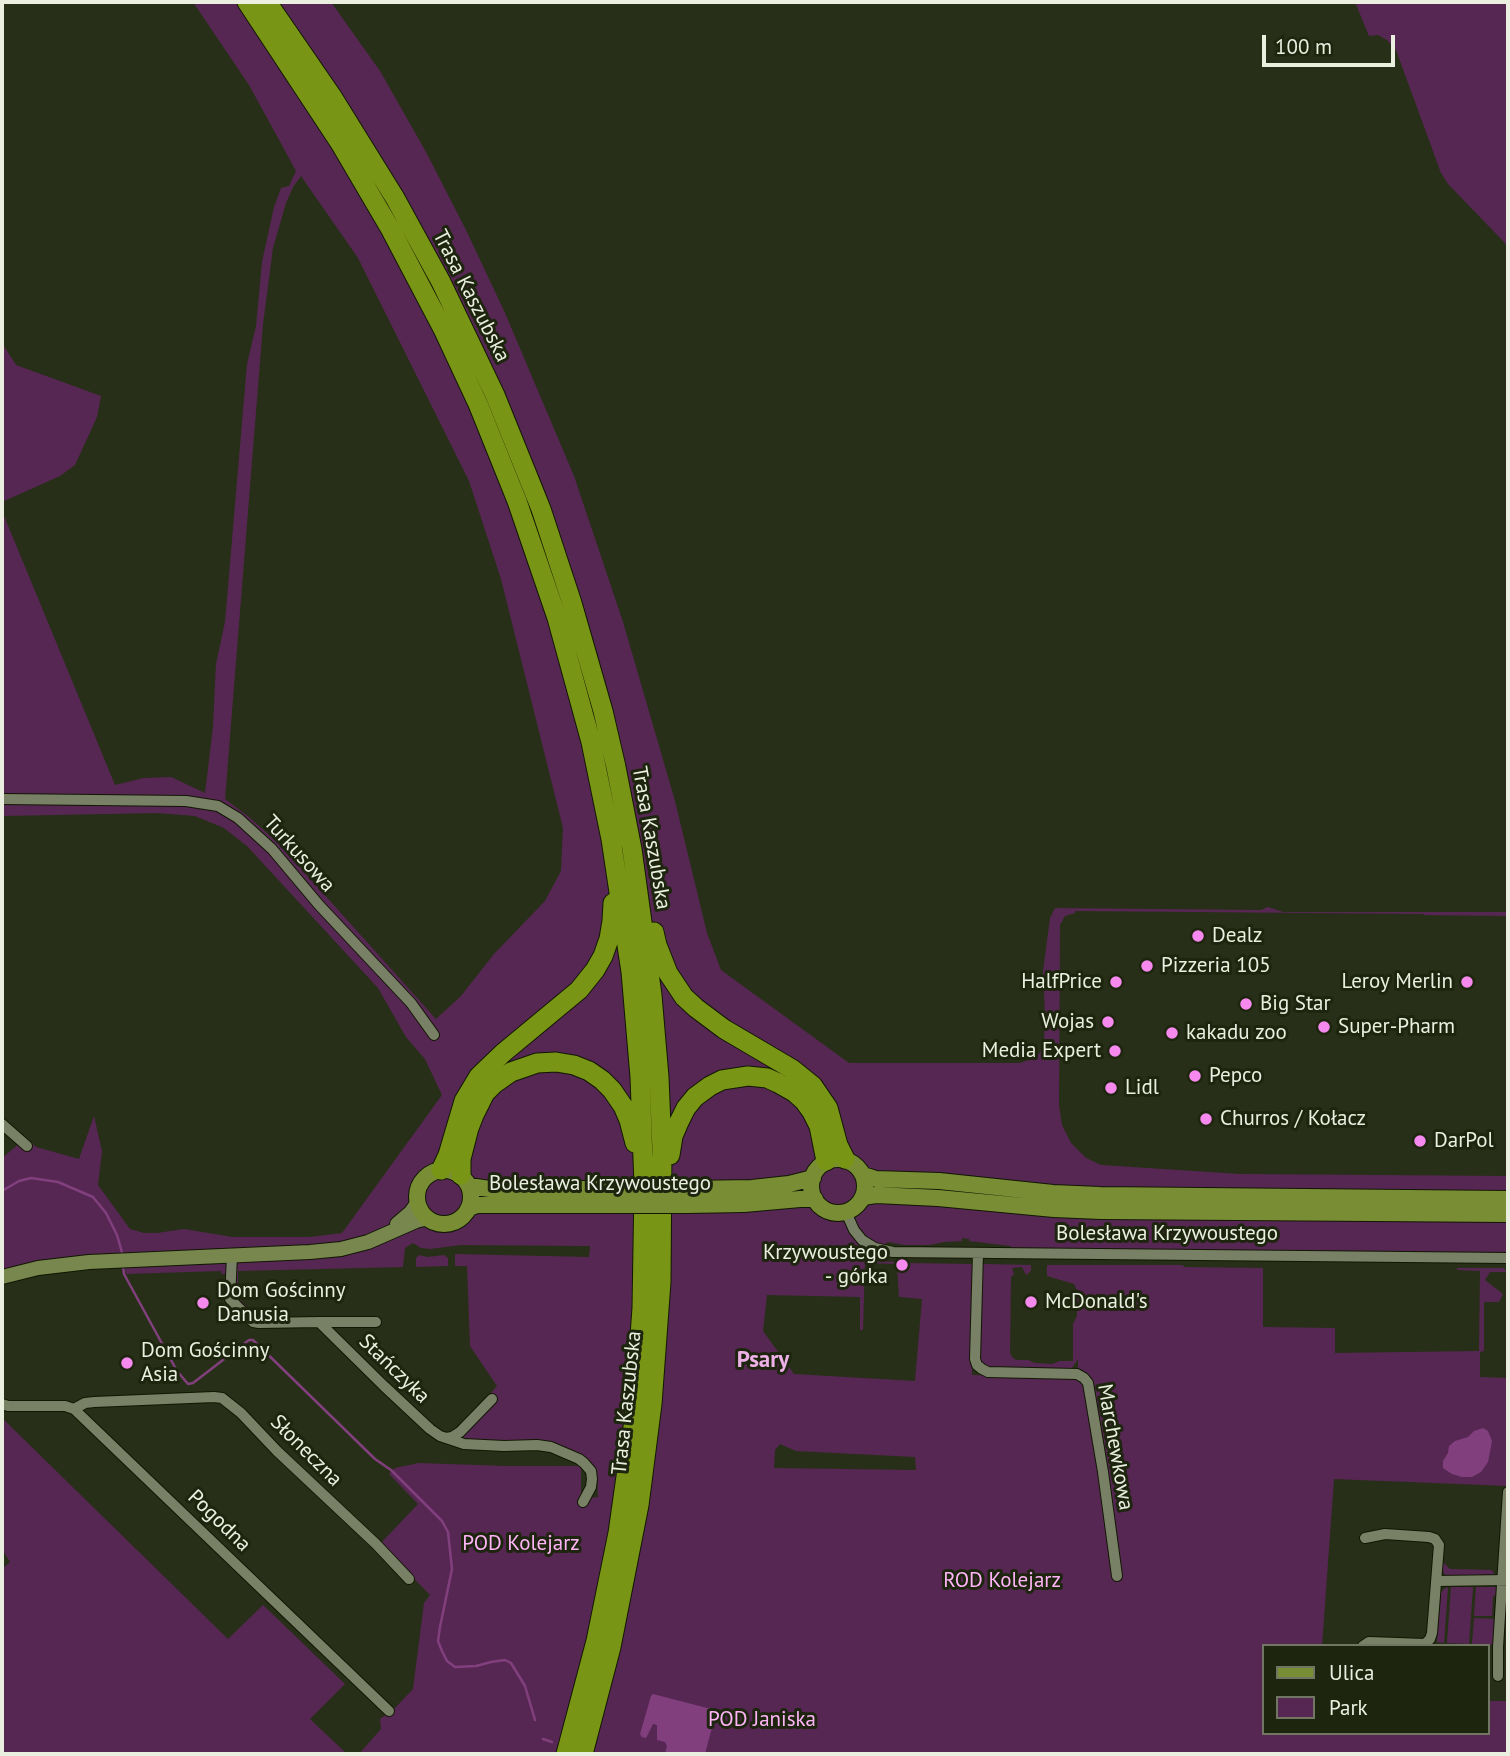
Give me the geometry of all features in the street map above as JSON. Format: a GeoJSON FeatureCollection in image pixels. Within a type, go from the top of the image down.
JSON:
{"type":"FeatureCollection","features":[{"type":"Feature","properties":{"kind":"highway","name":"Trasa Kaszubska"},"geometry":{"type":"LineString","coordinates":[[247,2],[340,143],[391,230],[443,329],[478,404],[517,501],[560,627],[588,732],[611,839],[626,930],[635,1015],[644,1186],[642,1295],[636,1397],[625,1491],[596,1641],[566,1754]]}},
{"type":"Feature","properties":{"kind":"highway","name":"Trasa Kaszubska"},"geometry":{"type":"LineString","coordinates":[[267,2],[333,98],[395,198],[441,282],[495,395],[541,509],[580,630],[616,767],[636,870],[656,1027],[662,1207],[661,1282],[656,1363],[639,1505],[614,1637],[583,1754]]}},
{"type":"Feature","properties":{"kind":"highway"},"geometry":{"type":"LineString","coordinates":[[441,1170],[467,1094],[479,1076],[579,990],[599,963],[609,939],[612,921],[611,839]]}},
{"type":"Feature","properties":{"kind":"highway"},"geometry":{"type":"LineString","coordinates":[[636,870],[663,963],[679,990],[707,1018],[809,1082],[828,1108],[838,1145],[836,1160]]}},
{"type":"Feature","properties":{"kind":"highway"},"geometry":{"type":"LineString","coordinates":[[465,1180],[461,1159],[469,1128],[485,1093],[518,1069],[537,1063],[556,1062],[574,1065],[593,1074],[606,1083],[619,1099],[632,1131],[644,1186]]}},
{"type":"Feature","properties":{"kind":"highway"},"geometry":{"type":"LineString","coordinates":[[662,1207],[673,1136],[682,1115],[699,1094],[715,1083],[729,1078],[748,1076],[766,1079],[799,1096],[817,1120],[836,1160]]}},
{"type":"Feature","properties":{"kind":"main road"},"geometry":{"type":"LineString","coordinates":[[836,1160],[856,1165],[864,1175],[866,1187],[863,1197],[846,1212],[828,1211],[819,1205],[811,1189],[817,1169],[836,1160]]}},
{"type":"Feature","properties":{"kind":"main road"},"geometry":{"type":"LineString","coordinates":[[452,1171],[465,1180],[471,1195],[469,1208],[461,1218],[452,1223],[440,1223],[422,1212],[418,1192],[421,1182],[431,1173],[452,1171]]}},
{"type":"Feature","properties":{"kind":"main road"},"geometry":{"type":"LineString","coordinates":[[864,1175],[876,1179],[939,1181],[1100,1195],[1508,1199]]}},
{"type":"Feature","properties":{"kind":"main road","name":"Bolesława Krzywoustego"},"geometry":{"type":"LineString","coordinates":[[469,1208],[477,1205],[617,1197],[686,1197],[813,1178]]}},
{"type":"Feature","properties":{"kind":"main road","name":"Bolesława Krzywoustego"},"geometry":{"type":"LineString","coordinates":[[465,1180],[490,1189],[617,1197]]}},
{"type":"Feature","properties":{"kind":"main road"},"geometry":{"type":"LineString","coordinates":[[863,1197],[876,1195],[938,1198],[1101,1211],[1508,1214]]}},
{"type":"Feature","properties":{"kind":"main road","name":"Bolesława Krzywoustego"},"geometry":{"type":"LineString","coordinates":[[686,1197],[744,1205],[815,1199]]}},
{"type":"Feature","properties":{"kind":"main road"},"geometry":{"type":"LineString","coordinates":[[382,1236],[407,1216],[418,1202]]}},
{"type":"Feature","properties":{"kind":"main road"},"geometry":{"type":"LineString","coordinates":[[2,1277],[46,1267],[124,1260],[327,1251],[352,1247],[428,1218]]}},
{"type":"Feature","properties":{"kind":"street","name":"Turkusowa"},"geometry":{"type":"LineString","coordinates":[[2,799],[186,800],[218,806],[238,818],[272,849],[319,905],[411,1003],[434,1035]]}},
{"type":"Feature","properties":{"kind":"street"},"geometry":{"type":"LineString","coordinates":[[2,1124],[27,1146]]}},
{"type":"Feature","properties":{"kind":"street","name":"Bolesława Krzywoustego"},"geometry":{"type":"LineString","coordinates":[[846,1212],[859,1237],[879,1249],[897,1252],[1508,1258]]}},
{"type":"Feature","properties":{"kind":"street","name":"Marchewkowa"},"geometry":{"type":"LineString","coordinates":[[978,1253],[977,1365],[988,1372],[1077,1374],[1088,1383],[1117,1576]]}},
{"type":"Feature","properties":{"kind":"street","name":"Stańczyka"},"geometry":{"type":"LineString","coordinates":[[232,1255],[230,1299],[253,1322],[376,1322]]}},
{"type":"Feature","properties":{"kind":"street","name":"Stańczyka"},"geometry":{"type":"LineString","coordinates":[[319,1322],[440,1436],[464,1444],[551,1447],[579,1459],[591,1471],[592,1479],[583,1502]]}},
{"type":"Feature","properties":{"kind":"street","name":"Słoneczna"},"geometry":{"type":"LineString","coordinates":[[74,1409],[94,1402],[214,1396],[222,1398],[241,1413],[409,1579]]}},
{"type":"Feature","properties":{"kind":"street"},"geometry":{"type":"LineString","coordinates":[[446,1438],[457,1435],[492,1399]]}},
{"type":"Feature","properties":{"kind":"street"},"geometry":{"type":"LineString","coordinates":[[2,1404],[65,1406],[74,1409]]}},
{"type":"Feature","properties":{"kind":"street","name":"Pogodna"},"geometry":{"type":"LineString","coordinates":[[74,1409],[389,1711]]}},
{"type":"Feature","properties":{"kind":"street"},"geometry":{"type":"LineString","coordinates":[[1498,1676],[1508,1492]]}},
{"type":"Feature","properties":{"kind":"street"},"geometry":{"type":"LineString","coordinates":[[1365,1538],[1385,1534],[1432,1538],[1439,1545],[1430,1639],[1425,1644],[1366,1644]]}},
{"type":"Feature","properties":{"kind":"street"},"geometry":{"type":"LineString","coordinates":[[1436,1581],[1505,1580]]}},
{"type":"Feature","properties":{"kind":"green space"},"geometry":{"type":"Polygon","coordinates":[[[193,2],[331,2],[380,71],[466,230],[505,313],[574,476],[623,622],[675,801],[707,933],[721,970],[849,1063],[1020,1063],[1039,1054],[1044,1043],[1042,979],[1050,918],[1055,908],[1261,910],[1268,907],[1283,912],[1508,912],[1508,916],[1075,911],[1065,916],[1060,925],[1059,1105],[1062,1125],[1071,1143],[1086,1158],[1101,1165],[1240,1174],[1508,1176],[1508,1193],[1102,1190],[939,1176],[938,1187],[1100,1201],[1508,1204],[1508,1209],[1101,1206],[938,1192],[937,1203],[1101,1217],[1508,1220],[1508,1253],[1011,1249],[1011,1246],[962,1238],[962,1241],[929,1245],[888,1242],[861,1261],[865,1262],[863,1330],[860,1330],[860,1297],[767,1295],[763,1331],[794,1374],[915,1381],[922,1299],[899,1297],[897,1264],[870,1263],[973,1264],[972,1375],[1078,1378],[1084,1385],[1113,1580],[1121,1579],[1092,1387],[1088,1380],[1078,1374],[1078,1359],[1072,1368],[1063,1370],[980,1365],[982,1264],[1031,1265],[1031,1271],[1026,1275],[1022,1267],[1012,1268],[1014,1274],[1011,1277],[1010,1353],[1016,1360],[1052,1364],[1073,1361],[1077,1290],[1074,1284],[1047,1276],[1047,1265],[1263,1268],[1263,1327],[1335,1328],[1335,1353],[1479,1351],[1480,1271],[1457,1268],[1504,1268],[1506,1272],[1490,1272],[1485,1280],[1503,1294],[1499,1302],[1484,1302],[1484,1351],[1480,1352],[1480,1377],[1508,1378],[1508,1486],[1334,1479],[1322,1644],[1262,1644],[1262,1735],[1489,1735],[1489,1701],[1508,1701],[1508,1754],[359,1754],[381,1729],[380,1719],[413,1689],[424,1603],[430,1595],[380,1544],[418,1504],[389,1474],[395,1468],[419,1463],[581,1466],[581,1505],[589,1498],[598,1497],[597,1473],[583,1459],[555,1446],[540,1443],[469,1442],[460,1439],[495,1400],[490,1394],[497,1386],[470,1346],[467,1266],[455,1266],[455,1254],[589,1257],[590,1246],[461,1245],[430,1249],[413,1243],[405,1248],[403,1267],[238,1271],[238,1298],[257,1317],[273,1316],[272,1319],[254,1318],[237,1304],[232,1291],[236,1265],[240,1261],[311,1259],[310,1248],[129,1256],[122,1252],[119,1257],[50,1262],[2,1272],[2,1158],[20,1143],[26,1148],[31,1142],[36,1147],[79,1159],[94,1116],[102,1151],[98,1185],[130,1229],[157,1233],[184,1229],[232,1237],[310,1237],[342,1233],[442,1095],[425,1059],[406,1037],[378,988],[247,846],[224,828],[195,816],[157,813],[2,816],[2,511],[115,785],[144,778],[171,777],[205,793],[213,727],[216,664],[225,622],[247,364],[256,326],[262,262],[274,207],[281,188],[289,186],[296,171],[249,85],[193,2]],[[301,176],[286,203],[273,248],[263,324],[225,799],[278,843],[436,1019],[461,996],[494,954],[545,901],[561,871],[563,828],[501,579],[469,481],[358,258],[301,176]],[[780,1444],[775,1450],[774,1468],[916,1470],[915,1457],[796,1451],[780,1444]]]}},
{"type":"Feature","properties":{"kind":"green space"},"geometry":{"type":"Polygon","coordinates":[[[1355,2],[1508,2],[1508,248],[1448,184],[1441,173],[1396,50],[1378,35],[1369,36],[1355,2]]]}},
{"type":"Feature","properties":{"kind":"green space"},"geometry":{"type":"Polygon","coordinates":[[[2,343],[16,365],[101,396],[97,417],[75,465],[60,476],[2,502],[2,343]]]}},
{"type":"Feature","properties":{"kind":"green space"},"geometry":{"type":"Polygon","coordinates":[[[419,1255],[444,1255],[448,1258],[448,1266],[416,1267],[416,1258],[419,1255]]]}},
{"type":"Feature","properties":{"kind":"green space"},"geometry":{"type":"Polygon","coordinates":[[[226,1262],[226,1274],[221,1271],[126,1274],[125,1269],[125,1267],[226,1262]]]}},
{"type":"Feature","properties":{"kind":"green space"},"geometry":{"type":"Polygon","coordinates":[[[2,1418],[228,1639],[263,1605],[345,1684],[310,1719],[347,1754],[2,1754],[2,1569],[10,1562],[2,1549],[2,1418]]]}},
{"type":"Feature","properties":{"kind":"green space"},"geometry":{"type":"Polygon","coordinates":[[[1444,1540],[1443,1562],[1450,1569],[1492,1570],[1495,1576],[1445,1575],[1441,1568],[1444,1540]]]}},
{"type":"Feature","properties":{"kind":"green space"},"geometry":{"type":"Polygon","coordinates":[[[1448,1587],[1444,1643],[1437,1642],[1441,1593],[1448,1587]]]}},
{"type":"Feature","properties":{"kind":"green space"},"geometry":{"type":"Polygon","coordinates":[[[1451,1587],[1473,1587],[1469,1644],[1447,1643],[1451,1587]]]}},
{"type":"Feature","properties":{"kind":"green space"},"geometry":{"type":"Polygon","coordinates":[[[1476,1587],[1498,1587],[1497,1595],[1493,1596],[1492,1616],[1474,1616],[1476,1587]]]}},
{"type":"Feature","properties":{"kind":"green space"},"geometry":{"type":"Polygon","coordinates":[[[1474,1618],[1496,1619],[1496,1645],[1472,1644],[1474,1618]]]}},
{"type":"Feature","properties":{"kind":"shaded area"},"geometry":{"type":"Polygon","coordinates":[[[1483,1428],[1488,1431],[1492,1441],[1488,1462],[1481,1472],[1472,1477],[1462,1477],[1443,1468],[1449,1446],[1483,1428]]]}},
{"type":"Feature","properties":{"kind":"shaded area"},"geometry":{"type":"Polygon","coordinates":[[[653,1694],[715,1710],[705,1754],[665,1754],[667,1746],[665,1742],[657,1740],[657,1725],[653,1724],[646,1738],[642,1737],[640,1734],[653,1694]]]}},
{"type":"Feature","properties":{"kind":"waterway"},"geometry":{"type":"LineString","coordinates":[[2,1191],[19,1181],[31,1178],[58,1182],[93,1197],[106,1213],[117,1235],[123,1256]]}},
{"type":"Feature","properties":{"kind":"waterway"},"geometry":{"type":"LineString","coordinates":[[123,1266],[124,1274],[177,1371],[188,1384],[193,1383],[249,1340],[253,1340],[442,1521],[448,1532],[452,1569],[438,1641],[442,1651],[447,1661],[455,1667],[505,1660],[511,1663],[525,1686],[535,1720]]}},
{"type":"Feature","properties":{"kind":"waterway"},"geometry":{"type":"LineString","coordinates":[[543,1739],[552,1742]]}},
{"type":"Feature","properties":{"kind":"place","name":"Dealz"},"geometry":{"type":"Point","coordinates":[1198,936]}},
{"type":"Feature","properties":{"kind":"place","name":"Pizzeria 105"},"geometry":{"type":"Point","coordinates":[1147,966]}},
{"type":"Feature","properties":{"kind":"place","name":"HalfPrice"},"geometry":{"type":"Point","coordinates":[1116,982]}},
{"type":"Feature","properties":{"kind":"place","name":"Leroy Merlin"},"geometry":{"type":"Point","coordinates":[1467,982]}},
{"type":"Feature","properties":{"kind":"place","name":"Big Star"},"geometry":{"type":"Point","coordinates":[1246,1004]}},
{"type":"Feature","properties":{"kind":"place","name":"Wojas"},"geometry":{"type":"Point","coordinates":[1108,1022]}},
{"type":"Feature","properties":{"kind":"place","name":"Super-Pharm"},"geometry":{"type":"Point","coordinates":[1324,1027]}},
{"type":"Feature","properties":{"kind":"place","name":"kakadu zoo"},"geometry":{"type":"Point","coordinates":[1172,1033]}},
{"type":"Feature","properties":{"kind":"place","name":"Media Expert"},"geometry":{"type":"Point","coordinates":[1115,1051]}},
{"type":"Feature","properties":{"kind":"place","name":"Pepco"},"geometry":{"type":"Point","coordinates":[1195,1076]}},
{"type":"Feature","properties":{"kind":"place","name":"Lidl"},"geometry":{"type":"Point","coordinates":[1111,1088]}},
{"type":"Feature","properties":{"kind":"place","name":"Churros / Kołacz"},"geometry":{"type":"Point","coordinates":[1206,1119]}},
{"type":"Feature","properties":{"kind":"place","name":"DarPol"},"geometry":{"type":"Point","coordinates":[1420,1141]}},
{"type":"Feature","properties":{"kind":"place","name":"Krzywoustego - górka"},"geometry":{"type":"Point","coordinates":[902,1265]}},
{"type":"Feature","properties":{"kind":"place","name":"McDonald's"},"geometry":{"type":"Point","coordinates":[1031,1302]}},
{"type":"Feature","properties":{"kind":"place","name":"Dom Gościnny Danusia"},"geometry":{"type":"Point","coordinates":[203,1303]}},
{"type":"Feature","properties":{"kind":"place","name":"Dom Gościnny Asia"},"geometry":{"type":"Point","coordinates":[127,1363]}},
{"type":"Feature","properties":{"kind":"district","name":"Psary"},"geometry":{"type":"Point","coordinates":[763,1360]}},
{"type":"Feature","properties":{"kind":"park label","name":"POD Kolejarz"},"geometry":{"type":"Point","coordinates":[521,1544]}},
{"type":"Feature","properties":{"kind":"park label","name":"ROD Kolejarz"},"geometry":{"type":"Point","coordinates":[1002,1581]}},
{"type":"Feature","properties":{"kind":"park label","name":"POD Janiska"},"geometry":{"type":"Point","coordinates":[762,1720]}}]}
